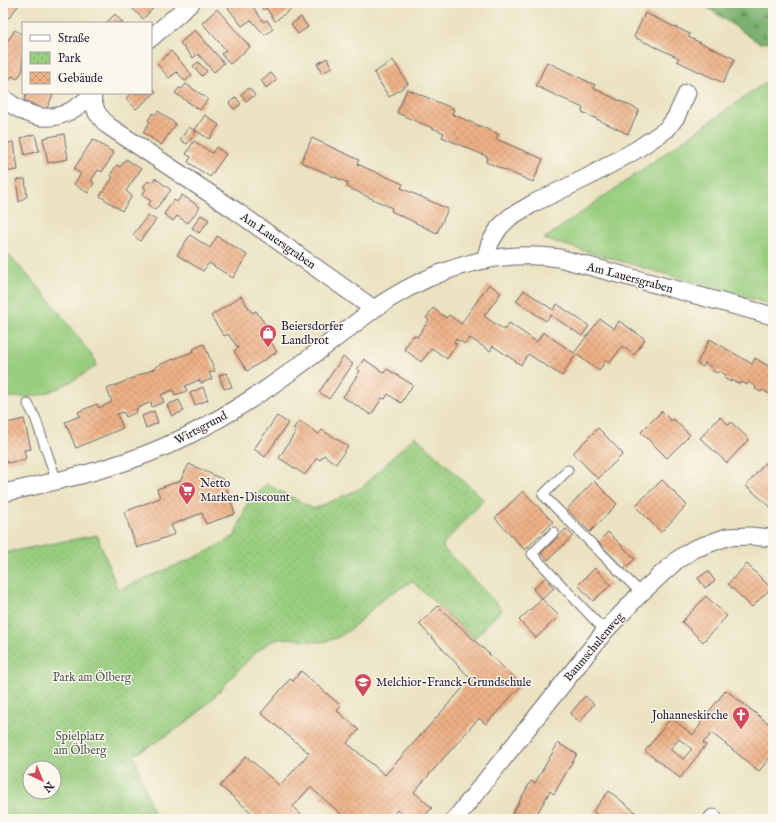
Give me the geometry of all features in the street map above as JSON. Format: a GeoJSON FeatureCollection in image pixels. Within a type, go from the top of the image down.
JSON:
{"type":"FeatureCollection","features":[{"type":"Feature","properties":{"kind":"street"},"geometry":{"type":"LineString","coordinates":[[152,37],[191,3]]}},
{"type":"Feature","properties":{"kind":"street"},"geometry":{"type":"LineString","coordinates":[[485,259],[490,243],[499,228],[510,217],[534,203],[586,178],[636,150],[667,129],[676,117],[687,93]]}},
{"type":"Feature","properties":{"kind":"street"},"geometry":{"type":"LineString","coordinates":[[3,98],[18,110],[31,116],[47,118],[62,115],[78,107],[92,94]]}},
{"type":"Feature","properties":{"kind":"street","name":"Am Lauersgraben"},"geometry":{"type":"LineString","coordinates":[[92,94],[97,113],[107,125],[294,252],[374,309],[396,294],[430,277],[485,259],[545,256],[559,258],[773,316]]}},
{"type":"Feature","properties":{"kind":"street","name":"Wirtsgrund"},"geometry":{"type":"LineString","coordinates":[[3,493],[56,482],[113,465],[166,446],[222,418],[271,388],[374,309]]}},
{"type":"Feature","properties":{"kind":"street","name":"Baumschulenweg"},"geometry":{"type":"LineString","coordinates":[[455,819],[605,631],[641,593],[677,560],[694,549],[727,537],[749,536],[773,538]]}},
{"type":"Feature","properties":{"kind":"lane"},"geometry":{"type":"LineString","coordinates":[[28,404],[35,416],[56,482]]}},
{"type":"Feature","properties":{"kind":"lane"},"geometry":{"type":"LineString","coordinates":[[568,470],[543,495],[641,593]]}},
{"type":"Feature","properties":{"kind":"lane"},"geometry":{"type":"LineString","coordinates":[[554,532],[532,554],[605,631]]}},
{"type":"Feature","properties":{"kind":"green space"},"geometry":{"type":"Polygon","coordinates":[[[701,3],[773,3],[773,42],[759,43],[701,3]]]}},
{"type":"Feature","properties":{"kind":"green space"},"geometry":{"type":"Polygon","coordinates":[[[773,77],[773,305],[544,239],[773,77]]]}},
{"type":"Feature","properties":{"kind":"green space"},"geometry":{"type":"Polygon","coordinates":[[[3,249],[44,293],[96,361],[96,366],[72,381],[46,393],[25,397],[3,397],[3,249]]]}},
{"type":"Feature","properties":{"kind":"green space","name":"Park am Ölberg"},"geometry":{"type":"Polygon","coordinates":[[[415,436],[484,500],[444,543],[443,548],[502,609],[474,639],[412,581],[379,602],[353,627],[339,637],[323,642],[284,638],[269,643],[251,657],[212,699],[188,721],[134,755],[155,819],[3,819],[3,553],[97,535],[118,590],[205,553],[235,536],[247,504],[266,484],[314,509],[361,488],[415,436]]]}},
{"type":"Feature","properties":{"kind":"building"},"geometry":{"type":"Polygon","coordinates":[[[3,3],[20,3],[9,18],[3,14],[3,3]]]}},
{"type":"Feature","properties":{"kind":"building"},"geometry":{"type":"Polygon","coordinates":[[[127,3],[158,3],[143,19],[127,3]]]}},
{"type":"Feature","properties":{"kind":"building"},"geometry":{"type":"Polygon","coordinates":[[[229,3],[250,3],[264,22],[267,20],[273,29],[265,35],[251,20],[242,26],[226,5],[229,3]]]}},
{"type":"Feature","properties":{"kind":"building"},"geometry":{"type":"Polygon","coordinates":[[[259,3],[293,3],[295,6],[275,21],[266,8],[263,10],[259,3]]]}},
{"type":"Feature","properties":{"kind":"building"},"geometry":{"type":"Polygon","coordinates":[[[217,9],[250,47],[230,64],[221,54],[226,50],[202,23],[217,9]]]}},
{"type":"Feature","properties":{"kind":"building"},"geometry":{"type":"Polygon","coordinates":[[[645,13],[690,34],[688,37],[735,59],[723,83],[677,61],[679,58],[634,37],[645,13]]]}},
{"type":"Feature","properties":{"kind":"building"},"geometry":{"type":"Polygon","coordinates":[[[115,14],[122,22],[107,22],[115,14]]]}},
{"type":"Feature","properties":{"kind":"building"},"geometry":{"type":"Polygon","coordinates":[[[301,17],[308,27],[298,34],[291,24],[301,17]]]}},
{"type":"Feature","properties":{"kind":"building"},"geometry":{"type":"Polygon","coordinates":[[[15,30],[22,34],[22,72],[17,79],[12,76],[7,84],[3,81],[3,48],[15,30]]]}},
{"type":"Feature","properties":{"kind":"building"},"geometry":{"type":"Polygon","coordinates":[[[195,30],[224,63],[214,72],[198,54],[193,58],[180,43],[195,30]]]}},
{"type":"Feature","properties":{"kind":"building"},"geometry":{"type":"Polygon","coordinates":[[[171,51],[192,75],[185,81],[177,72],[169,78],[157,64],[171,51]]]}},
{"type":"Feature","properties":{"kind":"building"},"geometry":{"type":"Polygon","coordinates":[[[327,58],[332,68],[322,73],[317,64],[327,58]]]}},
{"type":"Feature","properties":{"kind":"building"},"geometry":{"type":"Polygon","coordinates":[[[393,60],[408,84],[389,97],[374,73],[393,60]]]}},
{"type":"Feature","properties":{"kind":"building"},"geometry":{"type":"Polygon","coordinates":[[[198,62],[207,71],[202,76],[193,66],[198,62]]]}},
{"type":"Feature","properties":{"kind":"building"},"geometry":{"type":"Polygon","coordinates":[[[547,62],[595,85],[593,88],[639,110],[628,134],[582,112],[583,108],[536,86],[547,62]]]}},
{"type":"Feature","properties":{"kind":"building"},"geometry":{"type":"Polygon","coordinates":[[[271,73],[277,80],[266,88],[261,80],[271,73]]]}},
{"type":"Feature","properties":{"kind":"building"},"geometry":{"type":"Polygon","coordinates":[[[186,84],[208,99],[200,110],[175,93],[179,88],[182,89],[186,84]]]}},
{"type":"Feature","properties":{"kind":"building"},"geometry":{"type":"Polygon","coordinates":[[[152,87],[156,92],[136,109],[126,98],[131,94],[152,94],[152,87]]]}},
{"type":"Feature","properties":{"kind":"building"},"geometry":{"type":"Polygon","coordinates":[[[249,88],[255,95],[246,101],[241,94],[249,88]]]}},
{"type":"Feature","properties":{"kind":"building"},"geometry":{"type":"Polygon","coordinates":[[[407,89],[454,109],[452,114],[498,134],[496,139],[543,159],[533,182],[486,162],[488,157],[442,137],[444,133],[397,113],[407,89]]]}},
{"type":"Feature","properties":{"kind":"building"},"geometry":{"type":"Polygon","coordinates":[[[27,94],[54,94],[46,110],[24,100],[27,94]]]}},
{"type":"Feature","properties":{"kind":"building"},"geometry":{"type":"Polygon","coordinates":[[[236,97],[241,104],[234,109],[229,103],[236,97]]]}},
{"type":"Feature","properties":{"kind":"building"},"geometry":{"type":"Polygon","coordinates":[[[158,111],[176,124],[161,145],[143,132],[150,122],[148,120],[153,113],[155,115],[158,111]]]}},
{"type":"Feature","properties":{"kind":"building"},"geometry":{"type":"Polygon","coordinates":[[[205,115],[219,125],[209,139],[195,130],[205,115]]]}},
{"type":"Feature","properties":{"kind":"building"},"geometry":{"type":"Polygon","coordinates":[[[189,127],[196,132],[187,144],[180,140],[189,127]]]}},
{"type":"Feature","properties":{"kind":"building"},"geometry":{"type":"Polygon","coordinates":[[[35,134],[39,151],[25,155],[21,138],[35,134]]]}},
{"type":"Feature","properties":{"kind":"building"},"geometry":{"type":"Polygon","coordinates":[[[64,134],[68,159],[48,163],[43,138],[64,134]]]}},
{"type":"Feature","properties":{"kind":"building"},"geometry":{"type":"Polygon","coordinates":[[[312,138],[359,160],[357,164],[403,184],[401,188],[448,209],[437,233],[391,211],[392,208],[347,187],[348,183],[301,162],[312,138]]]}},
{"type":"Feature","properties":{"kind":"building"},"geometry":{"type":"Polygon","coordinates":[[[93,139],[114,153],[102,172],[98,170],[91,181],[94,183],[88,193],[74,184],[81,174],[74,169],[93,139]]]}},
{"type":"Feature","properties":{"kind":"building"},"geometry":{"type":"Polygon","coordinates":[[[194,141],[212,153],[216,147],[226,154],[210,177],[188,162],[191,157],[186,154],[194,141]]]}},
{"type":"Feature","properties":{"kind":"building"},"geometry":{"type":"Polygon","coordinates":[[[14,142],[18,170],[3,172],[3,144],[14,142]]]}},
{"type":"Feature","properties":{"kind":"building"},"geometry":{"type":"Polygon","coordinates":[[[126,159],[141,169],[126,191],[132,196],[122,211],[100,196],[113,177],[110,175],[117,165],[120,167],[126,159]]]}},
{"type":"Feature","properties":{"kind":"building"},"geometry":{"type":"Polygon","coordinates":[[[155,178],[171,190],[155,210],[148,205],[151,201],[142,195],[146,189],[143,187],[148,181],[151,183],[155,178]]]}},
{"type":"Feature","properties":{"kind":"building"},"geometry":{"type":"Polygon","coordinates":[[[25,179],[27,196],[19,202],[16,180],[25,179]]]}},
{"type":"Feature","properties":{"kind":"building"},"geometry":{"type":"Polygon","coordinates":[[[182,195],[200,207],[188,223],[177,216],[173,221],[164,214],[174,200],[177,202],[182,195]]]}},
{"type":"Feature","properties":{"kind":"building"},"geometry":{"type":"Polygon","coordinates":[[[148,215],[156,220],[140,241],[133,235],[148,215]]]}},
{"type":"Feature","properties":{"kind":"building"},"geometry":{"type":"Polygon","coordinates":[[[201,215],[209,220],[199,233],[192,228],[201,215]]]}},
{"type":"Feature","properties":{"kind":"building"},"geometry":{"type":"Polygon","coordinates":[[[190,235],[210,248],[217,236],[247,255],[233,278],[209,263],[203,271],[177,255],[190,235]]]}},
{"type":"Feature","properties":{"kind":"building"},"geometry":{"type":"Polygon","coordinates":[[[489,284],[501,293],[484,316],[504,330],[509,323],[537,342],[543,332],[574,353],[600,319],[614,329],[619,321],[645,339],[634,355],[622,346],[610,363],[606,360],[599,371],[576,354],[562,376],[528,354],[521,365],[493,346],[490,351],[470,338],[465,344],[456,339],[454,343],[457,344],[447,359],[432,348],[421,362],[404,349],[414,335],[417,337],[429,320],[426,318],[433,308],[446,318],[449,315],[461,324],[489,284]]]}},
{"type":"Feature","properties":{"kind":"building"},"geometry":{"type":"Polygon","coordinates":[[[524,290],[553,310],[557,304],[589,326],[582,336],[551,315],[546,321],[516,301],[524,290]]]}},
{"type":"Feature","properties":{"kind":"building"},"geometry":{"type":"Polygon","coordinates":[[[241,296],[252,313],[256,311],[271,333],[267,336],[277,352],[247,371],[234,351],[238,348],[228,334],[224,336],[211,316],[241,296]]]}},
{"type":"Feature","properties":{"kind":"building"},"geometry":{"type":"Polygon","coordinates":[[[710,339],[752,364],[755,358],[773,369],[773,396],[762,390],[761,392],[755,389],[756,387],[749,382],[747,385],[742,382],[740,384],[732,380],[731,382],[725,379],[726,375],[719,371],[717,373],[711,370],[712,367],[705,363],[703,367],[697,363],[710,339]]]}},
{"type":"Feature","properties":{"kind":"building"},"geometry":{"type":"Polygon","coordinates":[[[204,344],[215,371],[209,373],[212,379],[201,383],[199,380],[185,386],[187,391],[175,395],[173,390],[161,395],[164,402],[152,407],[151,402],[136,409],[137,412],[126,417],[123,412],[117,414],[123,428],[76,448],[65,422],[80,416],[78,412],[97,404],[99,408],[112,402],[107,389],[156,368],[156,366],[194,351],[193,349],[204,344]]]}},
{"type":"Feature","properties":{"kind":"building"},"geometry":{"type":"Polygon","coordinates":[[[343,357],[353,364],[329,399],[319,392],[343,357]]]}},
{"type":"Feature","properties":{"kind":"building"},"geometry":{"type":"Polygon","coordinates":[[[364,359],[384,373],[387,369],[413,385],[401,403],[388,394],[385,399],[382,398],[371,415],[343,397],[360,371],[357,369],[364,359]]]}},
{"type":"Feature","properties":{"kind":"building"},"geometry":{"type":"Polygon","coordinates":[[[226,373],[232,387],[224,389],[219,375],[226,373]]]}},
{"type":"Feature","properties":{"kind":"building"},"geometry":{"type":"Polygon","coordinates":[[[203,387],[208,400],[195,405],[190,393],[203,387]]]}},
{"type":"Feature","properties":{"kind":"building"},"geometry":{"type":"Polygon","coordinates":[[[179,400],[184,411],[172,416],[167,405],[179,400]]]}},
{"type":"Feature","properties":{"kind":"building"},"geometry":{"type":"Polygon","coordinates":[[[154,411],[158,423],[146,428],[142,416],[154,411]]]}},
{"type":"Feature","properties":{"kind":"building"},"geometry":{"type":"Polygon","coordinates":[[[662,411],[671,421],[673,419],[690,435],[667,458],[641,432],[662,411]]]}},
{"type":"Feature","properties":{"kind":"building"},"geometry":{"type":"Polygon","coordinates":[[[277,416],[288,423],[265,457],[254,449],[277,416]]]}},
{"type":"Feature","properties":{"kind":"building"},"geometry":{"type":"Polygon","coordinates":[[[720,417],[729,425],[731,422],[749,439],[727,463],[700,438],[720,417]]]}},
{"type":"Feature","properties":{"kind":"building"},"geometry":{"type":"Polygon","coordinates":[[[24,419],[31,449],[24,450],[26,459],[7,463],[3,454],[3,424],[24,419]]]}},
{"type":"Feature","properties":{"kind":"building"},"geometry":{"type":"Polygon","coordinates":[[[299,421],[319,434],[322,430],[348,446],[336,464],[324,455],[320,460],[317,458],[305,475],[279,458],[296,431],[293,429],[299,421]]]}},
{"type":"Feature","properties":{"kind":"building"},"geometry":{"type":"Polygon","coordinates":[[[598,428],[623,454],[598,479],[573,453],[598,428]]]}},
{"type":"Feature","properties":{"kind":"building"},"geometry":{"type":"Polygon","coordinates":[[[773,453],[773,509],[746,486],[773,453]]]}},
{"type":"Feature","properties":{"kind":"building","name":"Netto Marken-Discount"},"geometry":{"type":"Polygon","coordinates":[[[189,464],[224,480],[235,514],[206,524],[202,513],[171,525],[175,534],[137,548],[124,512],[160,498],[157,489],[180,481],[189,464]]]}},
{"type":"Feature","properties":{"kind":"building"},"geometry":{"type":"Polygon","coordinates":[[[662,480],[687,505],[661,532],[635,506],[662,480]]]}},
{"type":"Feature","properties":{"kind":"building"},"geometry":{"type":"Polygon","coordinates":[[[594,481],[617,504],[590,532],[567,509],[594,481]]]}},
{"type":"Feature","properties":{"kind":"building"},"geometry":{"type":"Polygon","coordinates":[[[523,491],[553,522],[525,550],[495,518],[523,491]]]}},
{"type":"Feature","properties":{"kind":"building"},"geometry":{"type":"Polygon","coordinates":[[[566,529],[573,536],[548,560],[541,553],[566,529]]]}},
{"type":"Feature","properties":{"kind":"building"},"geometry":{"type":"Polygon","coordinates":[[[608,532],[635,559],[624,569],[598,542],[608,532]]]}},
{"type":"Feature","properties":{"kind":"building"},"geometry":{"type":"Polygon","coordinates":[[[747,564],[771,588],[752,607],[728,584],[747,564]]]}},
{"type":"Feature","properties":{"kind":"building"},"geometry":{"type":"Polygon","coordinates":[[[595,568],[611,585],[593,601],[578,585],[595,568]]]}},
{"type":"Feature","properties":{"kind":"building"},"geometry":{"type":"Polygon","coordinates":[[[708,571],[715,581],[705,588],[698,578],[708,571]]]}},
{"type":"Feature","properties":{"kind":"building"},"geometry":{"type":"Polygon","coordinates":[[[545,578],[554,588],[542,599],[533,589],[545,578]]]}},
{"type":"Feature","properties":{"kind":"building"},"geometry":{"type":"Polygon","coordinates":[[[706,596],[727,616],[703,642],[682,622],[706,596]]]}},
{"type":"Feature","properties":{"kind":"building"},"geometry":{"type":"Polygon","coordinates":[[[542,599],[559,616],[536,638],[519,620],[542,599]]]}},
{"type":"Feature","properties":{"kind":"building"},"geometry":{"type":"Polygon","coordinates":[[[438,606],[522,685],[486,724],[479,718],[414,792],[432,808],[422,819],[407,819],[397,810],[389,819],[347,819],[310,787],[293,807],[306,819],[273,819],[266,813],[259,819],[220,786],[246,756],[280,786],[309,753],[261,713],[290,679],[293,681],[301,671],[341,706],[337,711],[359,730],[347,743],[385,775],[471,679],[419,624],[438,606]]]}},
{"type":"Feature","properties":{"kind":"building","name":"Johanneskirche"},"geometry":{"type":"Polygon","coordinates":[[[726,690],[773,727],[773,754],[759,771],[712,733],[703,743],[706,745],[680,778],[645,751],[671,718],[693,735],[701,724],[700,723],[726,690]],[[679,739],[670,749],[683,759],[692,749],[679,739]]]}},
{"type":"Feature","properties":{"kind":"building"},"geometry":{"type":"Polygon","coordinates":[[[585,696],[594,704],[580,722],[570,714],[585,696]]]}},
{"type":"Feature","properties":{"kind":"building"},"geometry":{"type":"Polygon","coordinates":[[[558,743],[577,754],[554,794],[550,791],[534,819],[509,819],[531,781],[535,783],[558,743]]]}},
{"type":"Feature","properties":{"kind":"building"},"geometry":{"type":"Polygon","coordinates":[[[609,791],[643,819],[602,819],[593,811],[609,791]]]}},
{"type":"Feature","properties":{"kind":"place","name":"Beiersdorfer Landbrot"},"geometry":{"type":"Point","coordinates":[268,348]}},
{"type":"Feature","properties":{"kind":"place","name":"Netto Marken-Discount"},"geometry":{"type":"Point","coordinates":[187,505]}},
{"type":"Feature","properties":{"kind":"place","name":"Melchior-Franck-Grundschule"},"geometry":{"type":"Point","coordinates":[363,697]}},
{"type":"Feature","properties":{"kind":"place","name":"Johanneskirche"},"geometry":{"type":"Point","coordinates":[741,730]}},
{"type":"Feature","properties":{"kind":"park label","name":"Spielplatz am Ölberg"},"geometry":{"type":"Point","coordinates":[80,743]}}]}
